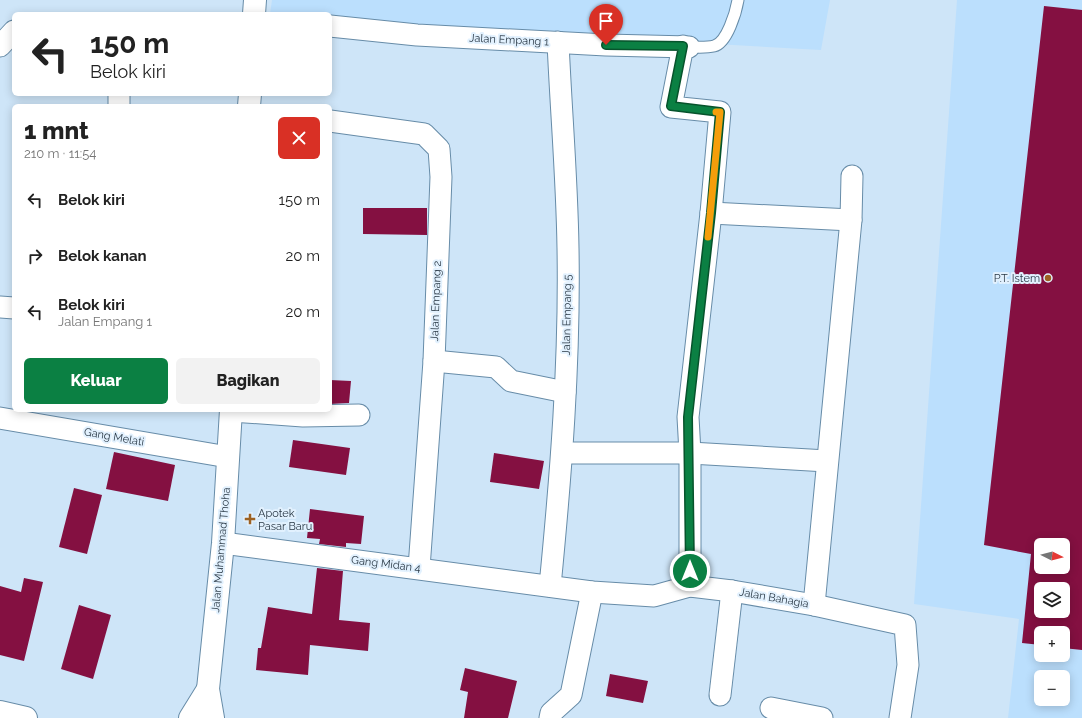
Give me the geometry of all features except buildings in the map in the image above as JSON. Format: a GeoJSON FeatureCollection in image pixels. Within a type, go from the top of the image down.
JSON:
{"type":"FeatureCollection","features":[{"type":"Feature","properties":{"kind":"main road"},"geometry":{"type":"LineString","coordinates":[[254,12],[255,0]]}},
{"type":"Feature","properties":{"kind":"main road","name":"Jalan Muhammad Thoha"},"geometry":{"type":"LineString","coordinates":[[215,718],[208,689],[223,543],[231,412]]}},
{"type":"Feature","properties":{"kind":"main road","name":"Jalan Muhammad Thoha"},"geometry":{"type":"LineString","coordinates":[[190,718],[208,689]]}},
{"type":"Feature","properties":{"kind":"main road"},"geometry":{"type":"LineString","coordinates":[[0,712],[26,718]]}},
{"type":"Feature","properties":{"kind":"street","name":"Jalan Empang 1"},"geometry":{"type":"LineString","coordinates":[[332,26],[417,35],[558,42],[686,46]]}},
{"type":"Feature","properties":{"kind":"street"},"geometry":{"type":"LineString","coordinates":[[0,46],[12,34]]}},
{"type":"Feature","properties":{"kind":"street","name":"Jalan Empang 5"},"geometry":{"type":"LineString","coordinates":[[550,586],[562,453],[565,392],[568,247],[558,42]]}},
{"type":"Feature","properties":{"kind":"street"},"geometry":{"type":"LineString","coordinates":[[686,46],[671,106],[720,112],[711,213],[688,417],[690,453],[690,586]]}},
{"type":"Feature","properties":{"kind":"street","name":"Jalan Empang 2"},"geometry":{"type":"LineString","coordinates":[[332,121],[424,134],[439,149],[441,177],[434,361],[419,568]]}},
{"type":"Feature","properties":{"kind":"street"},"geometry":{"type":"LineString","coordinates":[[814,605],[851,220],[852,176]]}},
{"type":"Feature","properties":{"kind":"street"},"geometry":{"type":"LineString","coordinates":[[711,213],[851,220]]}},
{"type":"Feature","properties":{"kind":"street"},"geometry":{"type":"LineString","coordinates":[[0,307],[12,308]]}},
{"type":"Feature","properties":{"kind":"street"},"geometry":{"type":"LineString","coordinates":[[434,361],[496,367],[511,381],[565,392]]}},
{"type":"Feature","properties":{"kind":"street"},"geometry":{"type":"LineString","coordinates":[[255,412],[303,416],[359,415]]}},
{"type":"Feature","properties":{"kind":"street","name":"Gang Melati"},"geometry":{"type":"LineString","coordinates":[[0,418],[228,457]]}},
{"type":"Feature","properties":{"kind":"street"},"geometry":{"type":"LineString","coordinates":[[562,453],[690,453],[827,460]]}},
{"type":"Feature","properties":{"kind":"street","name":"Gang Midan 4"},"geometry":{"type":"LineString","coordinates":[[223,543],[550,586]]}},
{"type":"Feature","properties":{"kind":"street","name":"Jalan Bahagia"},"geometry":{"type":"LineString","coordinates":[[550,586],[592,592],[654,596],[690,586],[732,591],[814,605],[905,625],[908,665],[900,718]]}},
{"type":"Feature","properties":{"kind":"street"},"geometry":{"type":"LineString","coordinates":[[720,695],[732,591]]}},
{"type":"Feature","properties":{"kind":"street"},"geometry":{"type":"LineString","coordinates":[[550,718],[551,713],[571,695],[592,592]]}},
{"type":"Feature","properties":{"kind":"street"},"geometry":{"type":"LineString","coordinates":[[771,708],[822,718]]}},
{"type":"Feature","properties":{"kind":"lane"},"geometry":{"type":"LineString","coordinates":[[686,46],[716,46],[724,40],[736,10],[738,0]]}},
{"type":"Feature","properties":{"kind":"shaded area"},"geometry":{"type":"Polygon","coordinates":[[[272,0],[830,0],[821,50],[332,22],[332,12],[270,12],[272,0]]]}},
{"type":"Feature","properties":{"kind":"shaded area"},"geometry":{"type":"Polygon","coordinates":[[[957,0],[1082,0],[1082,718],[1008,718],[1019,619],[914,604],[957,0]]]}},
{"type":"Feature","properties":{"kind":"slow traffic"},"geometry":{"type":"LineString","coordinates":[[708,237],[720,112],[716,112]]}},
{"type":"Feature","properties":{"kind":"place","name":"P.T. Istem"},"geometry":{"type":"Point","coordinates":[1048,278]}},
{"type":"Feature","properties":{"kind":"place","name":"Apotek Pasar Baru"},"geometry":{"type":"Point","coordinates":[250,519]}},
{"type":"Feature","properties":{"kind":"route"},"geometry":{"type":"LineString","coordinates":[[606,45],[683,46],[671,106],[720,112],[711,213],[688,417],[690,453],[690,571]]}}]}
